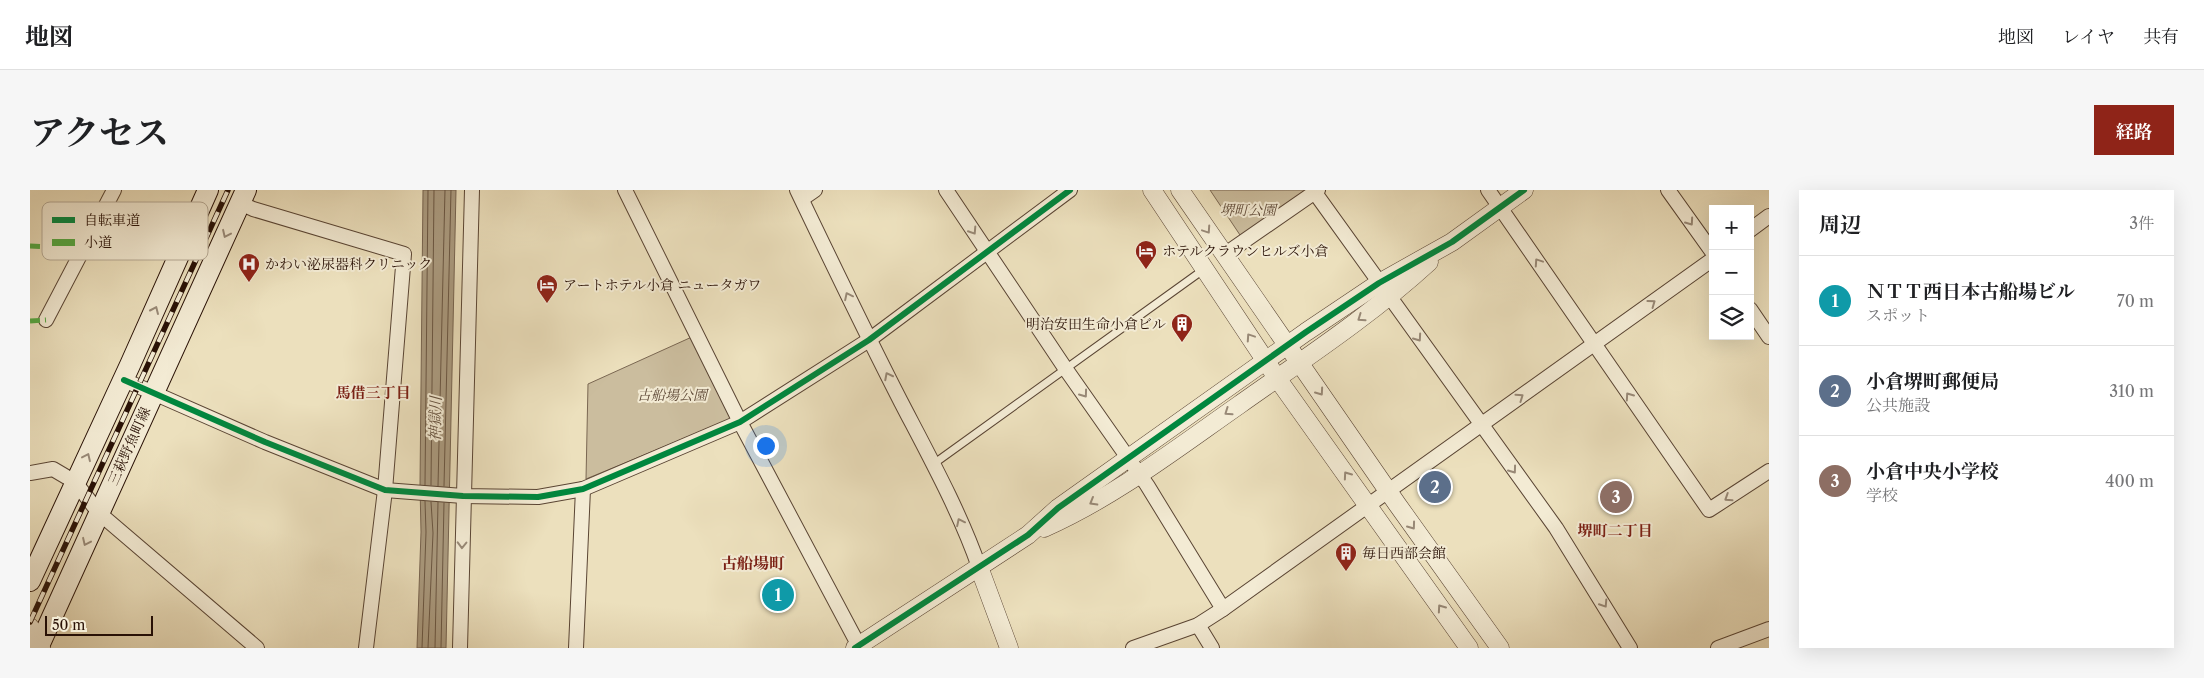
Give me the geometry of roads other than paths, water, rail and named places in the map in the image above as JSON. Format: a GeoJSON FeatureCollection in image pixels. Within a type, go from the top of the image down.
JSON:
{"type":"FeatureCollection","features":[{"type":"Feature","properties":{"kind":"main road"},"geometry":{"type":"LineString","coordinates":[[203,202],[208,190]]}},
{"type":"Feature","properties":{"kind":"main road","name":"三萩野魚町線"},"geometry":{"type":"LineString","coordinates":[[40,647],[243,197]]}},
{"type":"Feature","properties":{"kind":"main road"},"geometry":{"type":"LineString","coordinates":[[30,581],[124,380],[177,260]]}},
{"type":"Feature","properties":{"kind":"street"},"geometry":{"type":"LineString","coordinates":[[108,202],[114,190]]}},
{"type":"Feature","properties":{"kind":"street"},"geometry":{"type":"LineString","coordinates":[[460,648],[472,190]]}},
{"type":"Feature","properties":{"kind":"street"},"geometry":{"type":"LineString","coordinates":[[625,190],[740,422],[857,647],[1028,535],[1058,508],[1379,283],[1452,242],[1524,190]]}},
{"type":"Feature","properties":{"kind":"street"},"geometry":{"type":"LineString","coordinates":[[815,190],[799,195],[972,547],[1009,648]]}},
{"type":"Feature","properties":{"kind":"street"},"geometry":{"type":"LineString","coordinates":[[946,190],[1065,368],[1140,474],[1223,609]]}},
{"type":"Feature","properties":{"kind":"street"},"geometry":{"type":"LineString","coordinates":[[124,380],[265,442],[385,490],[463,496],[538,497],[583,489],[740,422],[869,340],[1070,190]]}},
{"type":"Feature","properties":{"kind":"street"},"geometry":{"type":"LineString","coordinates":[[1152,190],[1266,361],[1469,648]]}},
{"type":"Feature","properties":{"kind":"street"},"geometry":{"type":"LineString","coordinates":[[1180,190],[1388,492],[1500,648]]}},
{"type":"Feature","properties":{"kind":"street"},"geometry":{"type":"LineString","coordinates":[[1488,190],[1709,510],[1769,471]]}},
{"type":"Feature","properties":{"kind":"street"},"geometry":{"type":"LineString","coordinates":[[1668,190],[1711,250]]}},
{"type":"Feature","properties":{"kind":"street"},"geometry":{"type":"LineString","coordinates":[[1224,255],[1315,191],[1480,425],[1556,528],[1630,648]]}},
{"type":"Feature","properties":{"kind":"street"},"geometry":{"type":"LineString","coordinates":[[243,197],[253,209],[404,254],[385,490],[366,648]]}},
{"type":"Feature","properties":{"kind":"street"},"geometry":{"type":"LineString","coordinates":[[1754,227],[1769,216]]}},
{"type":"Feature","properties":{"kind":"street"},"geometry":{"type":"LineString","coordinates":[[1028,535],[1062,520],[1140,474],[1390,298],[1452,242]]}},
{"type":"Feature","properties":{"kind":"street"},"geometry":{"type":"LineString","coordinates":[[46,320],[77,260]]}},
{"type":"Feature","properties":{"kind":"street"},"geometry":{"type":"LineString","coordinates":[[1133,648],[1198,625],[1223,609],[1709,261]]}},
{"type":"Feature","properties":{"kind":"street"},"geometry":{"type":"LineString","coordinates":[[1754,315],[1769,337]]}},
{"type":"Feature","properties":{"kind":"street"},"geometry":{"type":"LineString","coordinates":[[30,472],[53,469],[75,482],[99,513],[258,648]]}},
{"type":"Feature","properties":{"kind":"street"},"geometry":{"type":"LineString","coordinates":[[576,648],[583,489]]}},
{"type":"Feature","properties":{"kind":"street"},"geometry":{"type":"LineString","coordinates":[[30,558],[48,541]]}},
{"type":"Feature","properties":{"kind":"street"},"geometry":{"type":"LineString","coordinates":[[1198,625],[1212,648]]}},
{"type":"Feature","properties":{"kind":"street"},"geometry":{"type":"LineString","coordinates":[[30,627],[40,647]]}},
{"type":"Feature","properties":{"kind":"street"},"geometry":{"type":"LineString","coordinates":[[1718,648],[1769,629]]}},
{"type":"Feature","properties":{"kind":"lane"},"geometry":{"type":"LineString","coordinates":[[932,464],[1204,270]]}},
{"type":"Feature","properties":{"kind":"water","name":"神獄川"},"geometry":{"type":"Polygon","coordinates":[[[423,190],[456,190],[446,648],[417,648],[421,532],[423,190]]]}},
{"type":"Feature","properties":{"kind":"railway"},"geometry":{"type":"LineString","coordinates":[[208,234],[228,190]]}},
{"type":"Feature","properties":{"kind":"railway"},"geometry":{"type":"LineString","coordinates":[[30,622],[196,260]]}},
{"type":"Feature","properties":{"kind":"place","name":"ホテルクラウンヒルズ小倉"},"geometry":{"type":"Point","coordinates":[1146,270]}},
{"type":"Feature","properties":{"kind":"place","name":"かわい泌尿器科クリニック"},"geometry":{"type":"Point","coordinates":[249,283]}},
{"type":"Feature","properties":{"kind":"place","name":"アートホテル小倉 ニュータガワ"},"geometry":{"type":"Point","coordinates":[547,304]}},
{"type":"Feature","properties":{"kind":"place","name":"明治安田生命小倉ビル"},"geometry":{"type":"Point","coordinates":[1182,343]}},
{"type":"Feature","properties":{"kind":"place","name":"小倉堺町郵便局"},"geometry":{"type":"Point","coordinates":[1435,487]}},
{"type":"Feature","properties":{"kind":"place","name":"小倉中央小学校"},"geometry":{"type":"Point","coordinates":[1616,497]}},
{"type":"Feature","properties":{"kind":"place","name":"毎日西部会館"},"geometry":{"type":"Point","coordinates":[1346,572]}},
{"type":"Feature","properties":{"kind":"place","name":"ＮＴＴ西日本古船場ビル"},"geometry":{"type":"Point","coordinates":[778,595]}},
{"type":"Feature","properties":{"kind":"district","name":"馬借三丁目"},"geometry":{"type":"Point","coordinates":[373,392]}},
{"type":"Feature","properties":{"kind":"district","name":"堺町二丁目"},"geometry":{"type":"Point","coordinates":[1615,530]}},
{"type":"Feature","properties":{"kind":"district","name":"古船場町"},"geometry":{"type":"Point","coordinates":[753,563]}},
{"type":"Feature","properties":{"kind":"park label","name":"堺町公園"},"geometry":{"type":"Point","coordinates":[1248,210]}},
{"type":"Feature","properties":{"kind":"park label","name":"古船場公園"},"geometry":{"type":"Point","coordinates":[672,395]}}]}
